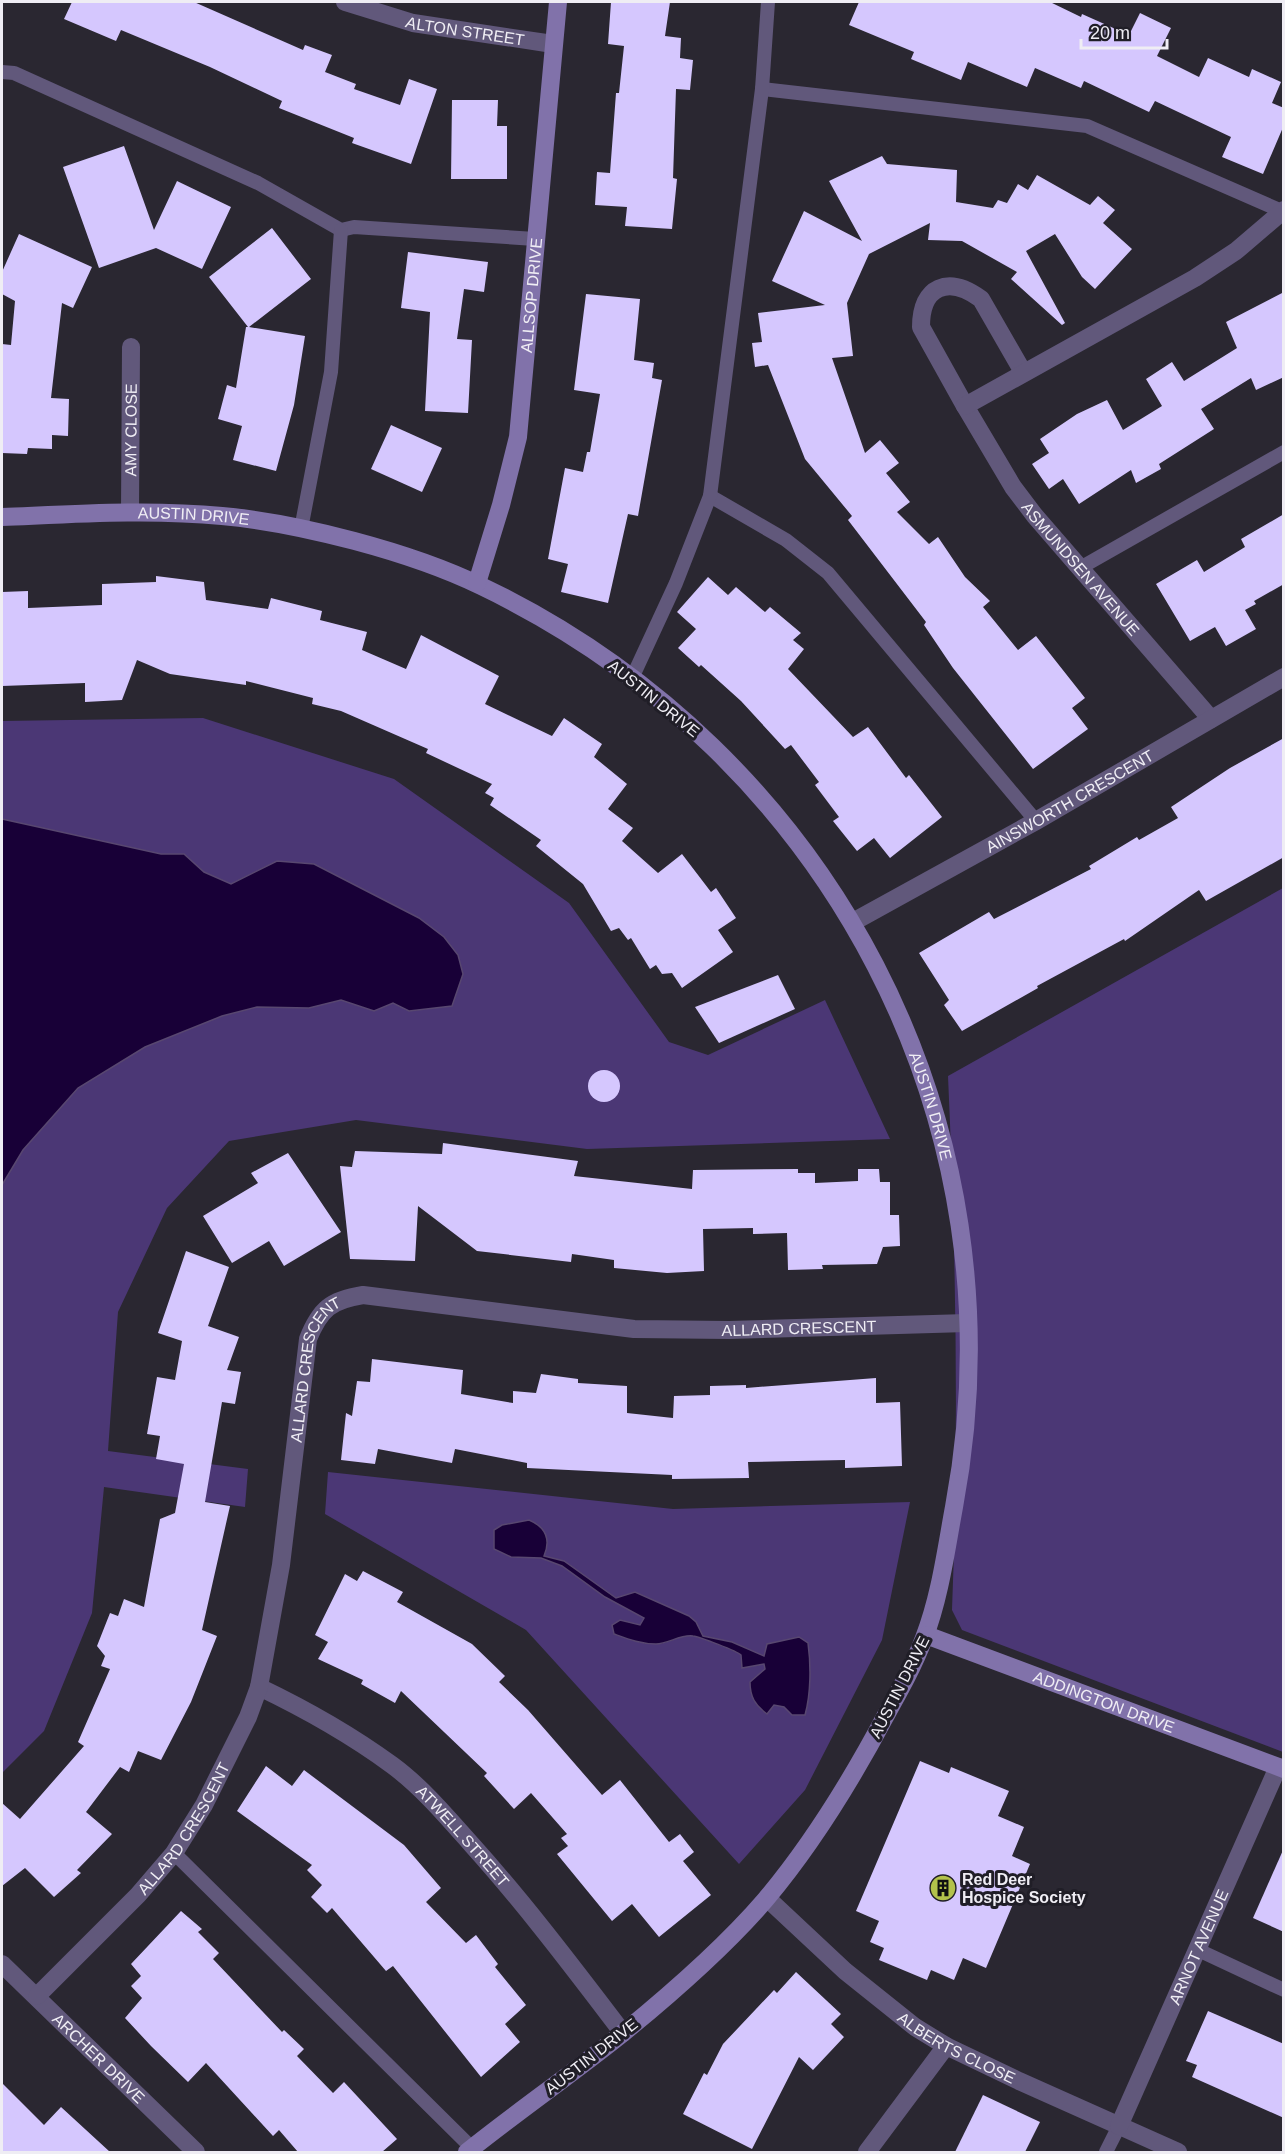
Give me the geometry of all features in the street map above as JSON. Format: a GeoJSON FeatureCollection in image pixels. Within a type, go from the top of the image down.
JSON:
{"type":"FeatureCollection","features":[{"type":"Feature","properties":{"kind":"street","name":"ALTON STREET"},"geometry":{"type":"LineString","coordinates":[[345,2],[413,23],[553,44]]}},
{"type":"Feature","properties":{"kind":"street","name":"ALLSOP DRIVE"},"geometry":{"type":"LineString","coordinates":[[477,583],[501,505],[518,436],[558,2]]}},
{"type":"Feature","properties":{"kind":"street"},"geometry":{"type":"LineString","coordinates":[[965,406],[1195,278],[1236,251],[1283,211]]}},
{"type":"Feature","properties":{"kind":"street","name":"ASMUNDSEN AVENUE"},"geometry":{"type":"LineString","coordinates":[[1023,372],[981,299],[958,286],[938,288],[924,302],[921,327],[1014,487],[1080,568],[1211,719]]}},
{"type":"Feature","properties":{"kind":"street","name":"AMY CLOSE"},"geometry":{"type":"LineString","coordinates":[[129,512],[131,346]]}},
{"type":"Feature","properties":{"kind":"street","name":"AUSTIN DRIVE"},"geometry":{"type":"LineString","coordinates":[[2,517],[129,512],[225,516],[301,529],[387,551],[477,583],[541,618],[633,676],[708,742],[767,802],[817,866],[853,922],[898,1011],[945,1141],[961,1232],[968,1323],[967,1397],[963,1457],[938,1591],[926,1635],[911,1668],[851,1778],[802,1852],[767,1898],[711,1954],[623,2033],[472,2151]]}},
{"type":"Feature","properties":{"kind":"street","name":"AINSWORTH CRESCENT"},"geometry":{"type":"LineString","coordinates":[[853,922],[1036,821],[1284,677]]}},
{"type":"Feature","properties":{"kind":"street","name":"ALLARD CRESCENT"},"geometry":{"type":"LineString","coordinates":[[37,1996],[138,1895],[174,1853],[226,1765],[259,1688],[281,1565],[308,1339],[316,1320],[327,1308],[343,1298],[363,1295],[634,1329],[729,1330],[968,1323]]}},
{"type":"Feature","properties":{"kind":"street","name":"ADDINGTON DRIVE"},"geometry":{"type":"LineString","coordinates":[[926,1635],[1281,1768]]}},
{"type":"Feature","properties":{"kind":"street","name":"ATWELL STREET"},"geometry":{"type":"LineString","coordinates":[[259,1688],[288,1701],[362,1745],[394,1766],[430,1800],[506,1883],[623,2033]]}},
{"type":"Feature","properties":{"kind":"street","name":"ARNOT AVENUE"},"geometry":{"type":"LineString","coordinates":[[1119,2126],[1196,1949],[1281,1768]]}},
{"type":"Feature","properties":{"kind":"street","name":"ALBERTS CLOSE"},"geometry":{"type":"LineString","coordinates":[[767,1898],[792,1924],[886,2006],[946,2046],[1178,2152]]}},
{"type":"Feature","properties":{"kind":"street","name":"ARCHER DRIVE"},"geometry":{"type":"LineString","coordinates":[[2,1964],[196,2152]]}},
{"type":"Feature","properties":{"kind":"street"},"geometry":{"type":"LineString","coordinates":[[867,2152],[946,2046]]}},
{"type":"Feature","properties":{"kind":"lane"},"geometry":{"type":"LineString","coordinates":[[633,676],[676,583],[710,496],[762,89],[768,2]]}},
{"type":"Feature","properties":{"kind":"lane"},"geometry":{"type":"LineString","coordinates":[[2,72],[14,73],[258,183],[340,230],[354,227],[535,239]]}},
{"type":"Feature","properties":{"kind":"lane"},"geometry":{"type":"LineString","coordinates":[[762,89],[1087,126],[1283,211]]}},
{"type":"Feature","properties":{"kind":"lane"},"geometry":{"type":"LineString","coordinates":[[301,529],[331,372],[340,230]]}},
{"type":"Feature","properties":{"kind":"lane"},"geometry":{"type":"LineString","coordinates":[[1080,568],[1284,452]]}},
{"type":"Feature","properties":{"kind":"lane"},"geometry":{"type":"LineString","coordinates":[[710,496],[786,540],[828,573],[1036,821]]}},
{"type":"Feature","properties":{"kind":"lane"},"geometry":{"type":"LineString","coordinates":[[174,1853],[472,2151]]}},
{"type":"Feature","properties":{"kind":"lane"},"geometry":{"type":"LineString","coordinates":[[1196,1949],[1284,1990]]}},
{"type":"Feature","properties":{"kind":"lane"},"geometry":{"type":"LineString","coordinates":[[1106,2152],[1119,2126]]}},
{"type":"Feature","properties":{"kind":"shaded area"},"geometry":{"type":"Polygon","coordinates":[[[203,718],[394,779],[569,903],[669,1042],[708,1055],[825,1000],[890,1139],[587,1149],[356,1120],[229,1141],[167,1208],[118,1312],[108,1451],[248,1469],[245,1507],[104,1487],[92,1613],[44,1731],[2,1773],[2,721],[203,718]]]}},
{"type":"Feature","properties":{"kind":"shaded area"},"geometry":{"type":"Polygon","coordinates":[[[2,819],[161,854],[184,854],[204,872],[231,884],[277,861],[314,864],[419,918],[444,937],[458,955],[463,974],[452,1006],[409,1011],[393,1003],[374,1011],[341,1000],[309,1008],[257,1007],[222,1016],[145,1047],[78,1088],[23,1150],[2,1185],[2,819]]]}},
{"type":"Feature","properties":{"kind":"shaded area"},"geometry":{"type":"Polygon","coordinates":[[[1283,888],[1283,1752],[962,1630],[952,1610],[956,1343],[948,1076],[1283,888]]]}},
{"type":"Feature","properties":{"kind":"shaded area"},"geometry":{"type":"Polygon","coordinates":[[[328,1472],[673,1509],[910,1502],[882,1640],[805,1790],[739,1864],[526,1630],[325,1514],[328,1472]]]}},
{"type":"Feature","properties":{"kind":"shaded area"},"geometry":{"type":"Polygon","coordinates":[[[529,1520],[540,1526],[546,1535],[547,1545],[544,1556],[564,1561],[616,1598],[635,1592],[689,1616],[696,1622],[703,1636],[732,1642],[764,1656],[767,1644],[799,1637],[808,1643],[810,1679],[805,1715],[792,1715],[784,1707],[774,1705],[767,1714],[756,1704],[750,1682],[765,1669],[764,1664],[742,1668],[741,1655],[738,1653],[693,1636],[684,1636],[656,1644],[614,1634],[612,1625],[620,1620],[640,1625],[644,1618],[605,1597],[562,1566],[541,1558],[511,1557],[494,1549],[494,1530],[502,1525],[529,1520]]]}},
{"type":"Feature","properties":{"kind":"building"},"geometry":{"type":"Polygon","coordinates":[[[72,2],[194,2],[303,50],[305,45],[332,55],[325,72],[356,84],[354,89],[400,105],[409,79],[437,89],[411,164],[352,143],[354,138],[279,108],[282,101],[210,67],[121,30],[116,41],[64,19],[72,2]]]}},
{"type":"Feature","properties":{"kind":"building"},"geometry":{"type":"Polygon","coordinates":[[[611,2],[670,2],[665,36],[681,38],[680,58],[693,60],[690,90],[676,89],[673,178],[677,179],[672,229],[625,226],[627,207],[595,205],[597,172],[610,173],[616,93],[619,93],[624,46],[608,44],[611,2]]]}},
{"type":"Feature","properties":{"kind":"building"},"geometry":{"type":"Polygon","coordinates":[[[859,2],[1050,2],[1081,17],[1082,14],[1129,35],[1140,13],[1171,28],[1157,56],[1199,77],[1208,58],[1249,77],[1252,69],[1281,82],[1272,103],[1284,108],[1284,125],[1263,174],[1222,157],[1231,137],[1155,101],[1149,112],[1084,81],[1081,88],[1035,68],[1027,87],[968,62],[961,80],[911,59],[914,52],[849,25],[859,2]]]}},
{"type":"Feature","properties":{"kind":"building"},"geometry":{"type":"Polygon","coordinates":[[[452,100],[498,100],[497,126],[507,126],[507,179],[451,179],[452,100]]]}},
{"type":"Feature","properties":{"kind":"building"},"geometry":{"type":"Polygon","coordinates":[[[124,146],[154,230],[177,181],[231,207],[202,269],[156,248],[99,268],[63,167],[124,146]]]}},
{"type":"Feature","properties":{"kind":"building"},"geometry":{"type":"Polygon","coordinates":[[[882,156],[887,164],[957,170],[956,202],[993,208],[998,200],[1007,203],[1018,184],[1028,190],[1037,175],[1090,205],[1098,196],[1115,210],[1103,223],[1132,249],[1095,289],[1082,277],[1055,234],[1026,251],[1065,323],[1062,325],[1011,279],[1017,272],[962,241],[928,240],[930,223],[869,254],[847,303],[853,356],[832,358],[865,453],[880,440],[899,463],[886,473],[910,502],[897,512],[929,544],[938,537],[965,577],[990,601],[983,607],[1018,650],[1036,636],[1085,698],[1072,708],[1088,729],[1033,769],[953,668],[924,625],[926,622],[848,520],[852,516],[805,459],[768,365],[755,367],[752,343],[762,342],[758,313],[825,305],[772,281],[804,211],[862,241],[829,181],[882,156]]]}},
{"type":"Feature","properties":{"kind":"building"},"geometry":{"type":"Polygon","coordinates":[[[272,228],[311,279],[249,327],[305,336],[294,405],[276,471],[233,460],[242,426],[218,419],[227,385],[236,388],[246,327],[248,327],[209,277],[272,228]]]}},
{"type":"Feature","properties":{"kind":"building"},"geometry":{"type":"Polygon","coordinates":[[[19,234],[92,267],[73,308],[62,303],[51,398],[69,399],[68,436],[52,435],[52,449],[28,448],[27,454],[2,453],[2,344],[11,345],[15,301],[2,294],[2,272],[19,234]]]}},
{"type":"Feature","properties":{"kind":"building"},"geometry":{"type":"Polygon","coordinates":[[[408,252],[488,262],[484,292],[464,289],[457,339],[472,340],[468,413],[425,411],[430,312],[401,308],[408,252]]]}},
{"type":"Feature","properties":{"kind":"building"},"geometry":{"type":"Polygon","coordinates":[[[1284,292],[1284,377],[1256,390],[1251,378],[1201,409],[1214,429],[1159,464],[1161,469],[1136,483],[1131,470],[1079,504],[1063,479],[1049,489],[1032,464],[1049,453],[1040,439],[1077,414],[1107,400],[1123,430],[1162,406],[1146,379],[1172,362],[1184,381],[1237,348],[1226,322],[1284,292]]]}},
{"type":"Feature","properties":{"kind":"building"},"geometry":{"type":"Polygon","coordinates":[[[586,294],[640,299],[634,360],[654,363],[652,378],[662,380],[638,516],[628,514],[608,603],[561,592],[568,564],[548,559],[565,468],[583,472],[587,452],[590,452],[600,394],[574,390],[586,294]]]}},
{"type":"Feature","properties":{"kind":"building"},"geometry":{"type":"Polygon","coordinates":[[[391,425],[442,448],[422,492],[371,469],[391,425]]]}},
{"type":"Feature","properties":{"kind":"building"},"geometry":{"type":"Polygon","coordinates":[[[1284,514],[1284,584],[1254,601],[1256,604],[1245,610],[1256,629],[1226,646],[1215,627],[1190,641],[1156,584],[1197,560],[1204,572],[1245,547],[1241,539],[1284,514]]]}},
{"type":"Feature","properties":{"kind":"building"},"geometry":{"type":"Polygon","coordinates":[[[156,576],[204,582],[206,600],[268,609],[271,598],[322,611],[320,620],[367,632],[362,650],[406,669],[421,635],[499,676],[485,704],[552,736],[564,718],[602,744],[594,757],[627,784],[608,809],[633,828],[622,841],[658,873],[682,854],[711,892],[716,888],[736,918],[718,930],[733,952],[682,988],[672,973],[662,974],[656,965],[650,969],[631,938],[628,940],[619,928],[611,931],[583,884],[536,846],[541,840],[490,805],[494,798],[485,793],[492,784],[426,753],[428,749],[341,711],[312,704],[313,698],[246,681],[246,685],[170,674],[137,660],[122,700],[85,702],[85,683],[2,686],[2,592],[28,591],[28,608],[102,605],[102,584],[156,582],[156,576]]]}},
{"type":"Feature","properties":{"kind":"building"},"geometry":{"type":"Polygon","coordinates":[[[708,577],[728,595],[736,587],[765,612],[770,607],[801,633],[793,640],[804,649],[788,669],[853,737],[868,727],[906,778],[909,775],[942,817],[890,858],[874,838],[857,851],[833,821],[839,817],[815,785],[819,782],[791,745],[785,749],[741,701],[678,648],[696,629],[677,612],[708,577]]]}},
{"type":"Feature","properties":{"kind":"building"},"geometry":{"type":"Polygon","coordinates":[[[1284,738],[1284,857],[1206,901],[1199,890],[1125,941],[1124,939],[1037,986],[1038,988],[962,1031],[944,1005],[949,1000],[919,953],[989,912],[994,919],[1091,869],[1089,866],[1137,837],[1139,840],[1178,818],[1171,807],[1230,768],[1284,738]]]}},
{"type":"Feature","properties":{"kind":"building"},"geometry":{"type":"Polygon","coordinates":[[[778,975],[795,1009],[719,1043],[695,1007],[778,975]]]}},
{"type":"Feature","properties":{"kind":"building"},"geometry":{"type":"Polygon","coordinates":[[[604,1070],[615,1075],[620,1086],[615,1097],[604,1102],[593,1097],[588,1086],[593,1075],[604,1070]]]}},
{"type":"Feature","properties":{"kind":"building"},"geometry":{"type":"Polygon","coordinates":[[[443,1143],[578,1161],[574,1176],[692,1189],[693,1170],[798,1169],[798,1173],[815,1173],[815,1183],[858,1181],[858,1169],[879,1169],[880,1182],[890,1182],[890,1215],[899,1215],[900,1246],[883,1247],[877,1264],[822,1265],[823,1269],[788,1270],[787,1233],[753,1234],[753,1228],[703,1229],[704,1271],[667,1273],[614,1268],[614,1260],[572,1254],[571,1262],[477,1251],[418,1206],[415,1261],[350,1259],[340,1166],[352,1167],[355,1151],[442,1154],[443,1143]]]}},
{"type":"Feature","properties":{"kind":"building"},"geometry":{"type":"Polygon","coordinates":[[[288,1153],[341,1232],[284,1266],[269,1241],[232,1263],[203,1216],[258,1183],[251,1173],[288,1153]]]}},
{"type":"Feature","properties":{"kind":"building"},"geometry":{"type":"Polygon","coordinates":[[[186,1251],[229,1267],[208,1326],[239,1337],[227,1370],[241,1372],[235,1404],[222,1402],[205,1502],[230,1506],[202,1630],[217,1636],[191,1702],[161,1760],[138,1751],[129,1772],[120,1767],[86,1812],[112,1834],[77,1870],[81,1873],[54,1897],[25,1868],[2,1886],[2,1803],[20,1819],[84,1746],[78,1742],[110,1669],[101,1666],[105,1656],[97,1646],[110,1613],[118,1616],[124,1599],[144,1607],[160,1519],[175,1513],[184,1464],[156,1459],[160,1436],[147,1434],[157,1377],[175,1380],[182,1341],[158,1333],[186,1251]]]}},
{"type":"Feature","properties":{"kind":"building"},"geometry":{"type":"Polygon","coordinates":[[[372,1359],[463,1370],[461,1394],[513,1403],[513,1391],[536,1393],[541,1374],[578,1379],[578,1383],[627,1386],[627,1413],[673,1418],[674,1396],[710,1395],[710,1386],[746,1385],[746,1388],[876,1378],[876,1403],[900,1402],[902,1466],[845,1468],[845,1460],[748,1462],[749,1478],[672,1479],[672,1475],[527,1468],[527,1463],[455,1449],[452,1463],[378,1449],[375,1464],[341,1460],[346,1413],[352,1416],[357,1381],[370,1382],[372,1359]]]}},
{"type":"Feature","properties":{"kind":"building"},"geometry":{"type":"Polygon","coordinates":[[[363,1571],[403,1592],[397,1602],[472,1644],[505,1676],[499,1682],[528,1710],[602,1795],[620,1780],[669,1842],[680,1834],[694,1852],[683,1861],[711,1895],[659,1937],[632,1904],[612,1921],[557,1854],[568,1846],[561,1838],[567,1834],[531,1793],[514,1809],[484,1776],[487,1773],[401,1691],[395,1703],[361,1684],[363,1680],[318,1659],[328,1642],[315,1635],[345,1574],[357,1581],[363,1571]]]}},
{"type":"Feature","properties":{"kind":"building","name":"Red Deer Hospice Society"},"geometry":{"type":"Polygon","coordinates":[[[920,1761],[949,1773],[951,1767],[1009,1791],[998,1816],[1024,1827],[1012,1856],[1030,1864],[986,1968],[963,1958],[954,1980],[931,1970],[927,1980],[879,1960],[884,1948],[870,1942],[879,1921],[856,1911],[920,1761]]]}},
{"type":"Feature","properties":{"kind":"building"},"geometry":{"type":"Polygon","coordinates":[[[266,1766],[292,1786],[304,1770],[404,1845],[441,1888],[426,1902],[466,1943],[476,1935],[498,1964],[495,1967],[526,2005],[505,2024],[520,2042],[481,2077],[393,1966],[386,1971],[332,1908],[327,1913],[311,1897],[322,1885],[307,1870],[312,1865],[237,1811],[266,1766]]]}},
{"type":"Feature","properties":{"kind":"building"},"geometry":{"type":"Polygon","coordinates":[[[1284,1848],[1284,1932],[1253,1918],[1284,1848]]]}},
{"type":"Feature","properties":{"kind":"building"},"geometry":{"type":"Polygon","coordinates":[[[181,1911],[202,1929],[198,1932],[219,1953],[213,1959],[282,2032],[284,2030],[304,2049],[297,2056],[333,2093],[344,2082],[397,2139],[382,2152],[298,2152],[279,2130],[273,2136],[206,2063],[188,2082],[151,2046],[125,2018],[142,1998],[131,1986],[141,1976],[131,1964],[181,1911]]]}},
{"type":"Feature","properties":{"kind":"building"},"geometry":{"type":"Polygon","coordinates":[[[796,1972],[841,2014],[831,2024],[844,2037],[813,2070],[799,2057],[752,2149],[683,2114],[704,2073],[707,2075],[723,2044],[774,1990],[777,1993],[796,1972]]]}},
{"type":"Feature","properties":{"kind":"building"},"geometry":{"type":"Polygon","coordinates":[[[1208,2011],[1284,2044],[1284,2118],[1192,2077],[1197,2065],[1186,2061],[1208,2011]]]}},
{"type":"Feature","properties":{"kind":"building"},"geometry":{"type":"Polygon","coordinates":[[[2,2083],[44,2125],[61,2107],[110,2152],[2,2152],[2,2083]]]}},
{"type":"Feature","properties":{"kind":"building"},"geometry":{"type":"Polygon","coordinates":[[[983,2095],[1040,2122],[1025,2152],[955,2152],[983,2095]]]}},
{"type":"Feature","properties":{"kind":"place","name":"Red Deer Hospice Society"},"geometry":{"type":"Point","coordinates":[943,1888]}}]}
